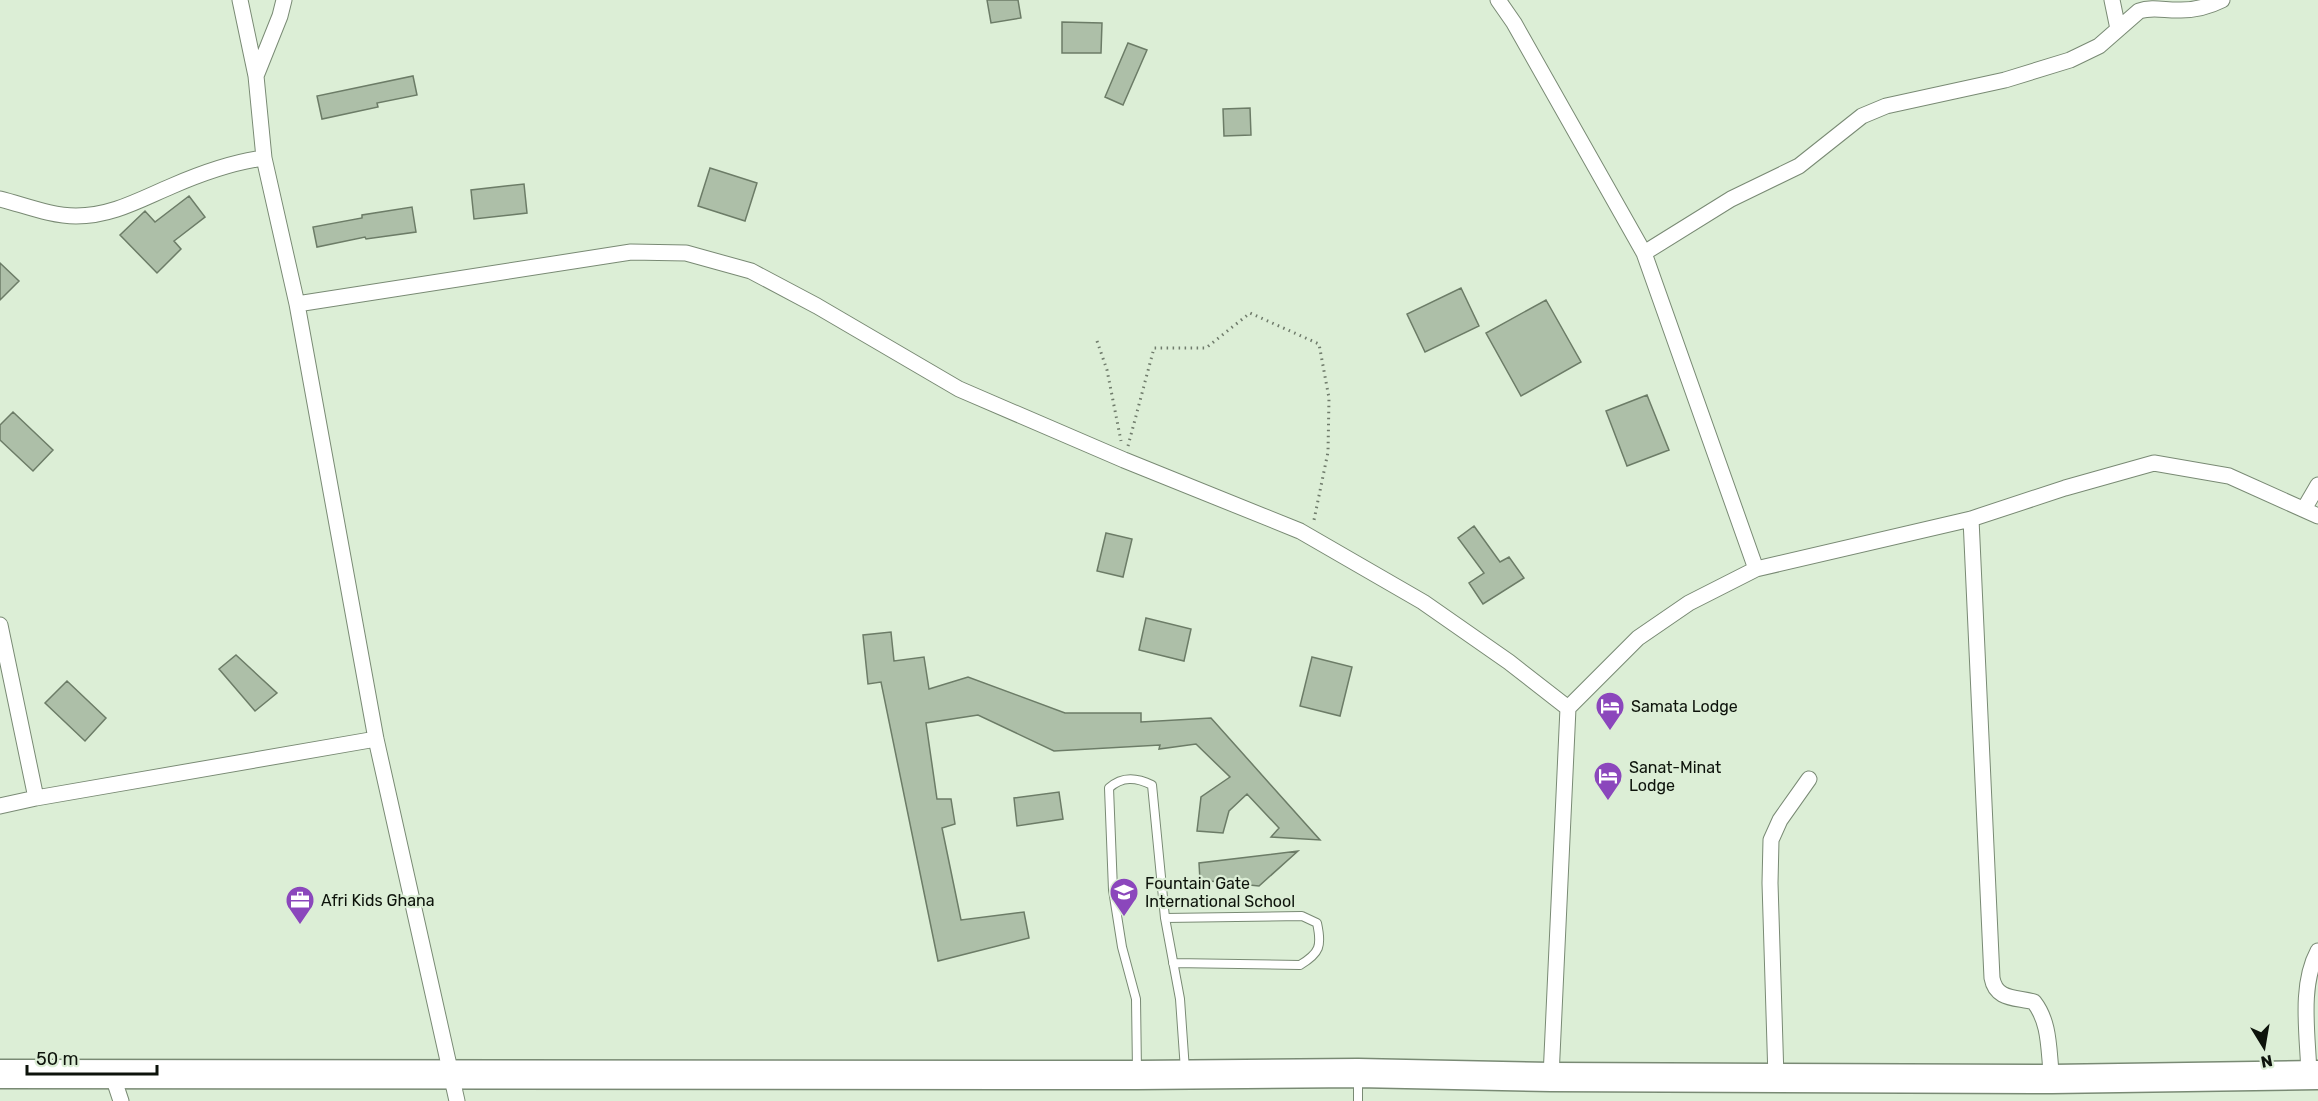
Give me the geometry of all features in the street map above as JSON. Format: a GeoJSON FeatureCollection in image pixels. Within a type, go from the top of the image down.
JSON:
{"type":"FeatureCollection","features":[{"type":"Feature","properties":{"kind":"highway"},"geometry":{"type":"LineString","coordinates":[[0,1074],[112,1074],[454,1088],[1358,1072],[1551,1077],[2052,1079],[2314,1075]]}},
{"type":"Feature","properties":{"kind":"street"},"geometry":{"type":"LineString","coordinates":[[240,0],[256,76],[264,158],[297,304],[376,739],[454,1088]]}},
{"type":"Feature","properties":{"kind":"street"},"geometry":{"type":"LineString","coordinates":[[256,76],[284,0]]}},
{"type":"Feature","properties":{"kind":"street"},"geometry":{"type":"LineString","coordinates":[[1498,0],[1514,23],[1644,253],[1756,569]]}},
{"type":"Feature","properties":{"kind":"street"},"geometry":{"type":"LineString","coordinates":[[2112,0],[2118,29]]}},
{"type":"Feature","properties":{"kind":"street"},"geometry":{"type":"LineString","coordinates":[[1644,253],[1731,199],[1799,165],[1862,116],[1886,106],[2005,80],[2070,60],[2099,46],[2139,11],[2146,8],[2182,10],[2212,5],[2222,0]]}},
{"type":"Feature","properties":{"kind":"street"},"geometry":{"type":"LineString","coordinates":[[0,199],[55,213],[77,216],[122,208],[147,199],[171,186],[235,162],[264,158]]}},
{"type":"Feature","properties":{"kind":"street"},"geometry":{"type":"LineString","coordinates":[[297,304],[631,252],[686,253],[751,271],[817,306],[959,389],[1124,460],[1300,531],[1423,602],[1509,662],[1568,708]]}},
{"type":"Feature","properties":{"kind":"street"},"geometry":{"type":"LineString","coordinates":[[1551,1077],[1568,708],[1638,638],[1689,603],[1756,569],[1971,519],[2065,488],[2154,463],[2229,476],[2311,513],[2318,485]]}},
{"type":"Feature","properties":{"kind":"street"},"geometry":{"type":"LineString","coordinates":[[1971,519],[1992,978],[1994,988],[2002,995],[2034,1002],[2040,1010],[2048,1029],[2052,1079]]}},
{"type":"Feature","properties":{"kind":"street"},"geometry":{"type":"LineString","coordinates":[[0,625],[36,798]]}},
{"type":"Feature","properties":{"kind":"street"},"geometry":{"type":"LineString","coordinates":[[0,806],[376,739]]}},
{"type":"Feature","properties":{"kind":"street"},"geometry":{"type":"LineString","coordinates":[[1776,1078],[1770,883],[1771,840],[1780,820],[1809,779]]}},
{"type":"Feature","properties":{"kind":"street"},"geometry":{"type":"LineString","coordinates":[[2314,1075],[2307,983],[2312,961],[2318,951]]}},
{"type":"Feature","properties":{"kind":"street"},"geometry":{"type":"LineString","coordinates":[[112,1074],[121,1101]]}},
{"type":"Feature","properties":{"kind":"lane"},"geometry":{"type":"LineString","coordinates":[[1137,1075],[1136,999],[1122,947],[1113,890],[1109,788],[1118,780],[1138,778],[1152,785],[1165,918],[1180,999],[1186,1075]]}},
{"type":"Feature","properties":{"kind":"lane"},"geometry":{"type":"LineString","coordinates":[[1165,918],[1302,916],[1317,923],[1321,941],[1314,957],[1300,965],[1173,963]]}},
{"type":"Feature","properties":{"kind":"lane"},"geometry":{"type":"LineString","coordinates":[[1358,1072],[1358,1101]]}},
{"type":"Feature","properties":{"kind":"path"},"geometry":{"type":"LineString","coordinates":[[1124,460],[1154,348],[1206,348],[1250,313],[1319,344],[1329,398],[1328,452],[1314,522]]}},
{"type":"Feature","properties":{"kind":"path"},"geometry":{"type":"LineString","coordinates":[[1096,341],[1107,370],[1124,460]]}},
{"type":"Feature","properties":{"kind":"building"},"geometry":{"type":"Polygon","coordinates":[[[987,0],[1018,0],[1021,18],[991,23],[987,0]]]}},
{"type":"Feature","properties":{"kind":"building"},"geometry":{"type":"Polygon","coordinates":[[[1062,22],[1102,23],[1101,53],[1062,53],[1062,22]]]}},
{"type":"Feature","properties":{"kind":"building"},"geometry":{"type":"Polygon","coordinates":[[[1128,43],[1147,50],[1123,105],[1105,97],[1128,43]]]}},
{"type":"Feature","properties":{"kind":"building"},"geometry":{"type":"Polygon","coordinates":[[[413,76],[417,95],[377,103],[378,107],[322,119],[317,96],[413,76]]]}},
{"type":"Feature","properties":{"kind":"building"},"geometry":{"type":"Polygon","coordinates":[[[1250,108],[1251,135],[1224,136],[1223,109],[1250,108]]]}},
{"type":"Feature","properties":{"kind":"building"},"geometry":{"type":"Polygon","coordinates":[[[710,168],[757,183],[745,221],[698,206],[710,168]]]}},
{"type":"Feature","properties":{"kind":"building"},"geometry":{"type":"Polygon","coordinates":[[[524,184],[527,213],[474,219],[471,190],[524,184]]]}},
{"type":"Feature","properties":{"kind":"building"},"geometry":{"type":"Polygon","coordinates":[[[189,196],[205,217],[174,241],[181,249],[157,273],[120,235],[145,211],[155,222],[189,196]]]}},
{"type":"Feature","properties":{"kind":"building"},"geometry":{"type":"Polygon","coordinates":[[[412,207],[416,232],[366,239],[365,237],[317,247],[313,227],[362,218],[362,215],[412,207]]]}},
{"type":"Feature","properties":{"kind":"building"},"geometry":{"type":"Polygon","coordinates":[[[0,263],[19,281],[0,300],[0,263]]]}},
{"type":"Feature","properties":{"kind":"building"},"geometry":{"type":"Polygon","coordinates":[[[1461,288],[1479,326],[1425,352],[1407,314],[1461,288]]]}},
{"type":"Feature","properties":{"kind":"building"},"geometry":{"type":"Polygon","coordinates":[[[1546,300],[1581,362],[1521,396],[1486,333],[1546,300]]]}},
{"type":"Feature","properties":{"kind":"building"},"geometry":{"type":"Polygon","coordinates":[[[1647,395],[1669,450],[1627,466],[1606,411],[1647,395]]]}},
{"type":"Feature","properties":{"kind":"building"},"geometry":{"type":"Polygon","coordinates":[[[13,412],[53,450],[33,471],[0,440],[0,425],[13,412]]]}},
{"type":"Feature","properties":{"kind":"building"},"geometry":{"type":"Polygon","coordinates":[[[1474,526],[1500,562],[1509,557],[1524,578],[1483,604],[1469,583],[1484,573],[1458,538],[1474,526]]]}},
{"type":"Feature","properties":{"kind":"building"},"geometry":{"type":"Polygon","coordinates":[[[1106,533],[1132,539],[1123,577],[1097,571],[1106,533]]]}},
{"type":"Feature","properties":{"kind":"building"},"geometry":{"type":"Polygon","coordinates":[[[1146,618],[1191,629],[1184,661],[1139,650],[1146,618]]]}},
{"type":"Feature","properties":{"kind":"building"},"geometry":{"type":"Polygon","coordinates":[[[891,632],[894,661],[924,657],[929,689],[968,677],[1065,713],[1141,713],[1141,722],[1211,718],[1320,840],[1271,837],[1279,828],[1247,794],[1229,811],[1223,833],[1197,831],[1201,797],[1230,777],[1196,744],[1159,749],[1160,745],[1054,751],[978,715],[926,723],[937,799],[951,799],[955,824],[942,828],[961,920],[1024,912],[1029,938],[938,961],[881,682],[868,684],[863,635],[891,632]]]}},
{"type":"Feature","properties":{"kind":"building"},"geometry":{"type":"Polygon","coordinates":[[[236,655],[277,693],[255,711],[219,669],[236,655]]]}},
{"type":"Feature","properties":{"kind":"building"},"geometry":{"type":"Polygon","coordinates":[[[1312,657],[1352,667],[1340,716],[1300,706],[1312,657]]]}},
{"type":"Feature","properties":{"kind":"building"},"geometry":{"type":"Polygon","coordinates":[[[67,681],[106,718],[85,741],[45,703],[67,681]]]}},
{"type":"Feature","properties":{"kind":"building"},"geometry":{"type":"Polygon","coordinates":[[[1059,792],[1063,819],[1017,826],[1014,798],[1059,792]]]}},
{"type":"Feature","properties":{"kind":"building"},"geometry":{"type":"Polygon","coordinates":[[[1298,851],[1259,886],[1200,880],[1199,863],[1298,851]]]}},
{"type":"Feature","properties":{"kind":"place","name":"Samata Lodge"},"geometry":{"type":"Point","coordinates":[1610,732]}},
{"type":"Feature","properties":{"kind":"place","name":"Sanat-Minat Lodge"},"geometry":{"type":"Point","coordinates":[1608,802]}},
{"type":"Feature","properties":{"kind":"place","name":"Fountain Gate International School"},"geometry":{"type":"Point","coordinates":[1124,918]}},
{"type":"Feature","properties":{"kind":"place","name":"Afri Kids Ghana"},"geometry":{"type":"Point","coordinates":[300,926]}}]}
